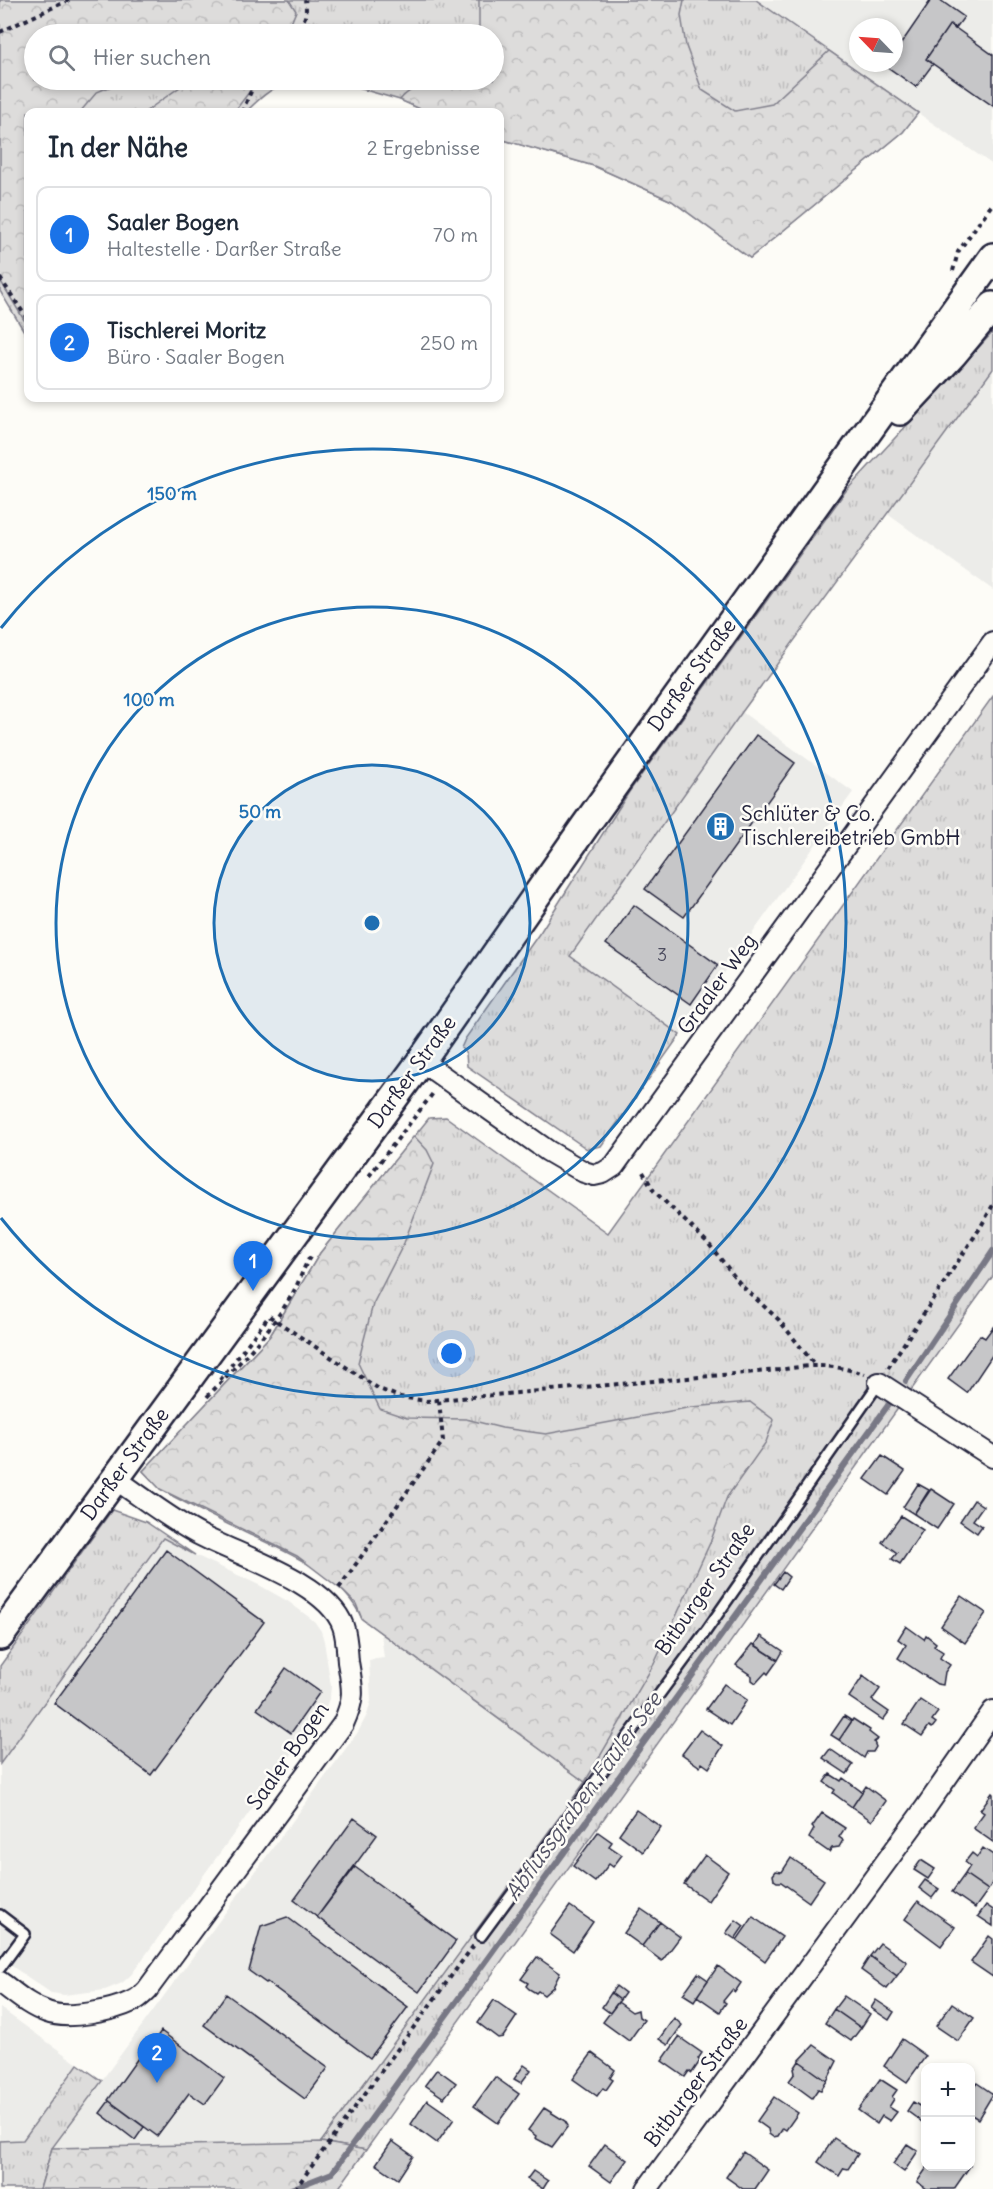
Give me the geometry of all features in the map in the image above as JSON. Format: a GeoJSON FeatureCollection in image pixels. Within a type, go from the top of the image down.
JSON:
{"type":"FeatureCollection","features":[{"type":"Feature","properties":{"kind":"main road","name":"Darßer Straße"},"geometry":{"type":"LineString","coordinates":[[0,1636],[421,1061],[585,826],[993,257]]}},
{"type":"Feature","properties":{"kind":"main road","name":"Darßer Straße"},"geometry":{"type":"LineString","coordinates":[[816,502],[953,354],[993,306]]}},
{"type":"Feature","properties":{"kind":"street","name":"Graaler Weg"},"geometry":{"type":"LineString","coordinates":[[421,1061],[548,1151],[584,1172],[603,1173],[614,1166],[993,642]]}},
{"type":"Feature","properties":{"kind":"street"},"geometry":{"type":"LineString","coordinates":[[879,1383],[993,1457]]}},
{"type":"Feature","properties":{"kind":"street","name":"Saaler Bogen"},"geometry":{"type":"LineString","coordinates":[[0,1982],[31,2005],[48,2013],[67,2016],[118,2007],[135,2000],[147,1990],[343,1724],[350,1709],[353,1694],[343,1626],[333,1610],[318,1595],[272,1568],[201,1536],[114,1479]]}},
{"type":"Feature","properties":{"kind":"street","name":"Bitburger Straße"},"geometry":{"type":"LineString","coordinates":[[647,2189],[924,1810],[993,1711]]}},
{"type":"Feature","properties":{"kind":"lane","name":"Bitburger Straße"},"geometry":{"type":"LineString","coordinates":[[481,1936],[706,1631],[879,1383]]}},
{"type":"Feature","properties":{"kind":"lane"},"geometry":{"type":"LineString","coordinates":[[0,1915],[25,1934],[0,1968]]}},
{"type":"Feature","properties":{"kind":"path"},"geometry":{"type":"LineString","coordinates":[[0,32],[69,0]]}},
{"type":"Feature","properties":{"kind":"path"},"geometry":{"type":"LineString","coordinates":[[303,24],[306,16],[305,0]]}},
{"type":"Feature","properties":{"kind":"path"},"geometry":{"type":"LineString","coordinates":[[244,108],[252,90]]}},
{"type":"Feature","properties":{"kind":"path"},"geometry":{"type":"LineString","coordinates":[[0,278],[24,314]]}},
{"type":"Feature","properties":{"kind":"path"},"geometry":{"type":"LineString","coordinates":[[363,1183],[406,1131]]}},
{"type":"Feature","properties":{"kind":"path"},"geometry":{"type":"LineString","coordinates":[[643,1172],[654,1191],[708,1242],[742,1286],[779,1320],[814,1364]]}},
{"type":"Feature","properties":{"kind":"path"},"geometry":{"type":"LineString","coordinates":[[209,1395],[269,1316],[380,1389],[400,1397],[426,1401],[779,1370],[814,1364],[837,1366],[866,1374],[879,1383],[993,1205]]}},
{"type":"Feature","properties":{"kind":"path"},"geometry":{"type":"LineString","coordinates":[[275,1320],[295,1290],[303,1268],[313,1251]]}},
{"type":"Feature","properties":{"kind":"path"},"geometry":{"type":"LineString","coordinates":[[337,1591],[443,1441],[440,1400]]}},
{"type":"Feature","properties":{"kind":"path"},"geometry":{"type":"LineString","coordinates":[[295,2189],[481,1936]]}},
{"type":"Feature","properties":{"kind":"shaded area"},"geometry":{"type":"Polygon","coordinates":[[[756,0],[993,0],[993,165],[859,72],[903,72],[903,18],[849,18],[849,65],[756,0]]]}},
{"type":"Feature","properties":{"kind":"shaded area"},"geometry":{"type":"Polygon","coordinates":[[[993,369],[993,590],[886,513],[993,369]]]}},
{"type":"Feature","properties":{"kind":"shaded area"},"geometry":{"type":"Polygon","coordinates":[[[742,712],[853,792],[680,1035],[570,956],[742,712]]]}},
{"type":"Feature","properties":{"kind":"shaded area"},"geometry":{"type":"Polygon","coordinates":[[[164,1538],[259,1585],[289,1602],[314,1621],[324,1641],[331,1686],[330,1696],[326,1707],[131,1975],[122,1983],[105,1990],[64,1995],[51,1993],[0,1958],[0,1764],[164,1538]]]}},
{"type":"Feature","properties":{"kind":"shaded area"},"geometry":{"type":"Polygon","coordinates":[[[381,1633],[585,1782],[321,2142],[52,2148],[358,1732],[371,1701],[369,1660],[384,1658],[381,1633]]]}},
{"type":"Feature","properties":{"kind":"shaded area"},"geometry":{"type":"Polygon","coordinates":[[[0,2008],[78,2064],[23,2140],[0,2141],[0,2008]]]}},
{"type":"Feature","properties":{"kind":"green space"},"geometry":{"type":"Polygon","coordinates":[[[0,0],[756,0],[849,65],[849,72],[859,72],[918,113],[903,132],[750,258],[672,201],[594,166],[504,140],[504,108],[418,108],[365,90],[504,90],[504,24],[24,24],[24,90],[271,90],[250,108],[24,108],[24,331],[0,291],[0,0]]]}},
{"type":"Feature","properties":{"kind":"green space"},"geometry":{"type":"Polygon","coordinates":[[[0,0],[289,0],[296,11],[291,24],[24,24],[24,90],[102,90],[97,92],[83,108],[24,108],[24,320],[0,280],[0,0]]]}},
{"type":"Feature","properties":{"kind":"green space"},"geometry":{"type":"Polygon","coordinates":[[[479,0],[684,0],[681,15],[686,46],[702,90],[735,111],[772,104],[829,51],[849,65],[849,72],[859,72],[918,113],[903,132],[750,258],[672,201],[594,166],[504,140],[504,108],[418,108],[400,100],[411,90],[504,90],[504,24],[479,24],[479,0]]]}},
{"type":"Feature","properties":{"kind":"green space"},"geometry":{"type":"Polygon","coordinates":[[[176,90],[251,90],[237,108],[151,108],[176,90]]]}},
{"type":"Feature","properties":{"kind":"green space"},"geometry":{"type":"Polygon","coordinates":[[[993,332],[993,369],[742,712],[570,956],[680,1035],[601,1146],[587,1149],[467,1066],[466,1053],[461,1048],[465,1039],[541,931],[629,792],[845,492],[993,332]]]}},
{"type":"Feature","properties":{"kind":"green space"},"geometry":{"type":"Polygon","coordinates":[[[993,696],[993,1276],[366,2150],[321,2142],[585,1782],[362,1619],[353,1603],[328,1577],[296,1557],[160,1489],[143,1471],[270,1336],[320,1253],[429,1118],[446,1117],[608,1233],[993,696]]]}},
{"type":"Feature","properties":{"kind":"green space"},"geometry":{"type":"Polygon","coordinates":[[[414,1136],[427,1150],[434,1164],[404,1243],[373,1304],[358,1363],[380,1409],[407,1418],[466,1419],[502,1428],[546,1434],[692,1407],[750,1402],[774,1420],[766,1442],[727,1497],[710,1543],[654,1664],[585,1782],[362,1619],[356,1604],[343,1591],[297,1556],[160,1489],[143,1471],[270,1336],[320,1253],[414,1136]]]}},
{"type":"Feature","properties":{"kind":"green space"},"geometry":{"type":"Polygon","coordinates":[[[112,1510],[146,1522],[195,1555],[163,1538],[0,1764],[0,1666],[112,1510]]]}},
{"type":"Feature","properties":{"kind":"green space"},"geometry":{"type":"Polygon","coordinates":[[[78,2064],[102,2081],[52,2148],[40,2189],[0,2189],[0,2141],[23,2140],[78,2064]]]}},
{"type":"Feature","properties":{"kind":"green space"},"geometry":{"type":"Polygon","coordinates":[[[321,2142],[366,2150],[338,2189],[40,2189],[52,2148],[321,2142]]]}},
{"type":"Feature","properties":{"kind":"building"},"geometry":{"type":"Polygon","coordinates":[[[931,0],[940,0],[964,17],[955,29],[950,24],[926,59],[933,64],[916,87],[895,72],[903,72],[903,41],[931,0]]]}},
{"type":"Feature","properties":{"kind":"building"},"geometry":{"type":"Polygon","coordinates":[[[950,24],[993,55],[993,106],[926,59],[950,24]]]}},
{"type":"Feature","properties":{"kind":"building","name":"Schlüter & Co. Tischlereibetrieb GmbH"},"geometry":{"type":"Polygon","coordinates":[[[756,735],[795,763],[684,917],[645,889],[756,735]]]}},
{"type":"Feature","properties":{"kind":"building"},"geometry":{"type":"Polygon","coordinates":[[[634,905],[718,965],[691,1004],[606,944],[634,905]]]}},
{"type":"Feature","properties":{"kind":"building"},"geometry":{"type":"Polygon","coordinates":[[[993,1327],[993,1354],[967,1393],[948,1379],[980,1335],[985,1338],[993,1327]]]}},
{"type":"Feature","properties":{"kind":"building"},"geometry":{"type":"Polygon","coordinates":[[[882,1456],[905,1471],[888,1495],[865,1479],[882,1456]]]}},
{"type":"Feature","properties":{"kind":"building"},"geometry":{"type":"Polygon","coordinates":[[[918,1484],[929,1490],[914,1514],[903,1507],[918,1484]]]}},
{"type":"Feature","properties":{"kind":"building"},"geometry":{"type":"Polygon","coordinates":[[[931,1489],[954,1504],[937,1529],[914,1514],[931,1489]]]}},
{"type":"Feature","properties":{"kind":"building"},"geometry":{"type":"Polygon","coordinates":[[[974,1500],[983,1506],[973,1520],[982,1526],[977,1533],[960,1521],[974,1500]]]}},
{"type":"Feature","properties":{"kind":"building"},"geometry":{"type":"Polygon","coordinates":[[[901,1516],[923,1530],[900,1564],[892,1559],[897,1553],[882,1542],[901,1516]]]}},
{"type":"Feature","properties":{"kind":"building"},"geometry":{"type":"Polygon","coordinates":[[[166,1550],[264,1622],[151,1775],[54,1703],[166,1550]]]}},
{"type":"Feature","properties":{"kind":"building"},"geometry":{"type":"Polygon","coordinates":[[[783,1572],[789,1577],[781,1589],[774,1584],[783,1572]]]}},
{"type":"Feature","properties":{"kind":"building"},"geometry":{"type":"Polygon","coordinates":[[[961,1596],[986,1613],[965,1643],[941,1626],[961,1596]]]}},
{"type":"Feature","properties":{"kind":"building"},"geometry":{"type":"Polygon","coordinates":[[[906,1626],[924,1639],[926,1635],[936,1643],[934,1646],[943,1652],[940,1658],[950,1665],[945,1672],[943,1685],[937,1684],[898,1658],[906,1645],[898,1639],[906,1626]]]}},
{"type":"Feature","properties":{"kind":"building"},"geometry":{"type":"Polygon","coordinates":[[[761,1636],[783,1651],[778,1660],[755,1645],[761,1636]]]}},
{"type":"Feature","properties":{"kind":"building"},"geometry":{"type":"Polygon","coordinates":[[[753,1644],[778,1660],[768,1674],[766,1672],[756,1683],[752,1680],[752,1676],[736,1665],[753,1644]]]}},
{"type":"Feature","properties":{"kind":"building"},"geometry":{"type":"Polygon","coordinates":[[[286,1668],[320,1692],[291,1733],[257,1709],[286,1668]]]}},
{"type":"Feature","properties":{"kind":"building"},"geometry":{"type":"Polygon","coordinates":[[[863,1676],[880,1689],[872,1700],[889,1712],[883,1720],[849,1697],[863,1676]]]}},
{"type":"Feature","properties":{"kind":"building"},"geometry":{"type":"Polygon","coordinates":[[[724,1684],[747,1700],[730,1725],[706,1709],[724,1684]]]}},
{"type":"Feature","properties":{"kind":"building"},"geometry":{"type":"Polygon","coordinates":[[[920,1700],[938,1712],[932,1720],[936,1723],[932,1728],[929,1726],[922,1736],[904,1724],[920,1700]]]}},
{"type":"Feature","properties":{"kind":"building"},"geometry":{"type":"Polygon","coordinates":[[[844,1716],[852,1721],[839,1740],[831,1735],[844,1716]]]}},
{"type":"Feature","properties":{"kind":"building"},"geometry":{"type":"Polygon","coordinates":[[[853,1719],[870,1730],[869,1732],[878,1739],[874,1742],[876,1747],[873,1752],[867,1752],[864,1758],[839,1740],[853,1719]]]}},
{"type":"Feature","properties":{"kind":"building"},"geometry":{"type":"Polygon","coordinates":[[[700,1730],[723,1746],[709,1768],[702,1763],[700,1767],[682,1754],[700,1730]]]}},
{"type":"Feature","properties":{"kind":"building"},"geometry":{"type":"Polygon","coordinates":[[[830,1749],[853,1765],[847,1774],[823,1758],[830,1749]]]}},
{"type":"Feature","properties":{"kind":"building"},"geometry":{"type":"Polygon","coordinates":[[[830,1774],[841,1781],[843,1778],[862,1792],[852,1807],[833,1793],[835,1790],[824,1782],[830,1774]]]}},
{"type":"Feature","properties":{"kind":"building"},"geometry":{"type":"Polygon","coordinates":[[[866,1786],[886,1801],[872,1821],[852,1807],[866,1786]]]}},
{"type":"Feature","properties":{"kind":"building"},"geometry":{"type":"Polygon","coordinates":[[[992,1793],[993,1842],[973,1828],[984,1813],[980,1810],[992,1793]]]}},
{"type":"Feature","properties":{"kind":"building"},"geometry":{"type":"Polygon","coordinates":[[[636,1810],[661,1827],[643,1852],[619,1834],[636,1810]]]}},
{"type":"Feature","properties":{"kind":"building"},"geometry":{"type":"Polygon","coordinates":[[[822,1813],[845,1828],[839,1837],[843,1840],[839,1847],[832,1848],[829,1852],[809,1838],[814,1829],[812,1827],[822,1813]]]}},
{"type":"Feature","properties":{"kind":"building"},"geometry":{"type":"Polygon","coordinates":[[[354,1818],[377,1835],[317,1917],[294,1900],[354,1818]]]}},
{"type":"Feature","properties":{"kind":"building"},"geometry":{"type":"Polygon","coordinates":[[[598,1832],[612,1842],[609,1846],[622,1855],[613,1867],[609,1864],[595,1882],[573,1866],[598,1832]]]}},
{"type":"Feature","properties":{"kind":"building"},"geometry":{"type":"Polygon","coordinates":[[[983,1848],[993,1855],[993,1882],[988,1890],[965,1874],[970,1866],[965,1862],[972,1853],[977,1857],[983,1848]]]}},
{"type":"Feature","properties":{"kind":"building"},"geometry":{"type":"Polygon","coordinates":[[[705,1855],[728,1872],[708,1901],[684,1884],[705,1855]]]}},
{"type":"Feature","properties":{"kind":"building"},"geometry":{"type":"Polygon","coordinates":[[[791,1858],[824,1880],[809,1902],[781,1882],[774,1880],[773,1875],[776,1871],[782,1872],[791,1858]]]}},
{"type":"Feature","properties":{"kind":"building"},"geometry":{"type":"Polygon","coordinates":[[[921,1860],[935,1869],[928,1879],[914,1870],[921,1860]]]}},
{"type":"Feature","properties":{"kind":"building"},"geometry":{"type":"Polygon","coordinates":[[[355,1867],[456,1941],[419,1992],[317,1917],[355,1867]]]}},
{"type":"Feature","properties":{"kind":"building"},"geometry":{"type":"Polygon","coordinates":[[[965,1874],[988,1890],[975,1908],[952,1892],[965,1874]]]}},
{"type":"Feature","properties":{"kind":"building"},"geometry":{"type":"Polygon","coordinates":[[[925,1880],[939,1889],[932,1898],[919,1888],[925,1880]]]}},
{"type":"Feature","properties":{"kind":"building"},"geometry":{"type":"Polygon","coordinates":[[[918,1901],[955,1927],[941,1946],[905,1919],[918,1901]]]}},
{"type":"Feature","properties":{"kind":"building"},"geometry":{"type":"Polygon","coordinates":[[[986,1905],[993,1910],[993,1926],[978,1916],[986,1905]]]}},
{"type":"Feature","properties":{"kind":"building"},"geometry":{"type":"Polygon","coordinates":[[[570,1906],[593,1922],[573,1951],[550,1934],[570,1906]]]}},
{"type":"Feature","properties":{"kind":"building"},"geometry":{"type":"Polygon","coordinates":[[[641,1909],[660,1922],[642,1946],[624,1933],[641,1909]]]}},
{"type":"Feature","properties":{"kind":"building"},"geometry":{"type":"Polygon","coordinates":[[[287,1917],[408,2007],[370,2058],[249,1971],[261,1926],[287,1917]]]}},
{"type":"Feature","properties":{"kind":"building"},"geometry":{"type":"Polygon","coordinates":[[[753,1917],[782,1937],[765,1961],[737,1940],[753,1917]]]}},
{"type":"Feature","properties":{"kind":"building"},"geometry":{"type":"Polygon","coordinates":[[[736,1920],[744,1926],[735,1939],[726,1933],[736,1920]]]}},
{"type":"Feature","properties":{"kind":"building"},"geometry":{"type":"Polygon","coordinates":[[[660,1922],[680,1937],[662,1961],[642,1946],[660,1922]]]}},
{"type":"Feature","properties":{"kind":"building"},"geometry":{"type":"Polygon","coordinates":[[[989,1936],[993,1939],[993,1977],[971,1962],[989,1936]]]}},
{"type":"Feature","properties":{"kind":"building"},"geometry":{"type":"Polygon","coordinates":[[[880,1943],[907,1962],[897,1976],[870,1956],[880,1943]]]}},
{"type":"Feature","properties":{"kind":"building"},"geometry":{"type":"Polygon","coordinates":[[[870,1956],[897,1976],[887,1989],[861,1970],[870,1956]]]}},
{"type":"Feature","properties":{"kind":"building"},"geometry":{"type":"Polygon","coordinates":[[[537,1957],[560,1973],[553,1987],[544,1995],[529,1989],[526,1986],[528,1983],[521,1979],[537,1957]]]}},
{"type":"Feature","properties":{"kind":"building"},"geometry":{"type":"Polygon","coordinates":[[[718,1966],[741,1983],[735,1992],[732,1990],[723,2001],[726,2003],[720,2012],[697,1996],[718,1966]]]}},
{"type":"Feature","properties":{"kind":"building"},"geometry":{"type":"Polygon","coordinates":[[[698,1973],[708,1980],[694,2001],[683,1994],[698,1973]]]}},
{"type":"Feature","properties":{"kind":"building"},"geometry":{"type":"Polygon","coordinates":[[[616,1986],[625,1993],[620,2000],[611,1993],[616,1986]]]}},
{"type":"Feature","properties":{"kind":"building"},"geometry":{"type":"Polygon","coordinates":[[[611,1993],[620,2000],[610,2013],[602,2007],[611,1993]]]}},
{"type":"Feature","properties":{"kind":"building"},"geometry":{"type":"Polygon","coordinates":[[[226,1994],[328,2068],[305,2099],[204,2025],[226,1994]]]}},
{"type":"Feature","properties":{"kind":"building"},"geometry":{"type":"Polygon","coordinates":[[[844,1996],[870,2014],[861,2028],[834,2009],[844,1996]]]}},
{"type":"Feature","properties":{"kind":"building"},"geometry":{"type":"Polygon","coordinates":[[[494,2000],[517,2016],[503,2037],[498,2038],[478,2023],[494,2000]]]}},
{"type":"Feature","properties":{"kind":"building"},"geometry":{"type":"Polygon","coordinates":[[[876,2000],[894,2012],[889,2020],[871,2008],[876,2000]]]}},
{"type":"Feature","properties":{"kind":"building"},"geometry":{"type":"Polygon","coordinates":[[[618,2002],[632,2012],[638,2010],[639,2017],[644,2020],[629,2041],[603,2022],[618,2002]]]}},
{"type":"Feature","properties":{"kind":"building"},"geometry":{"type":"Polygon","coordinates":[[[952,2003],[974,2018],[958,2041],[936,2026],[952,2003]]]}},
{"type":"Feature","properties":{"kind":"building"},"geometry":{"type":"Polygon","coordinates":[[[834,2009],[861,2028],[851,2041],[825,2023],[834,2009]]]}},
{"type":"Feature","properties":{"kind":"building"},"geometry":{"type":"Polygon","coordinates":[[[674,2018],[682,2025],[668,2045],[659,2039],[674,2018]]]}},
{"type":"Feature","properties":{"kind":"building"},"geometry":{"type":"Polygon","coordinates":[[[161,2031],[224,2078],[205,2104],[189,2093],[157,2136],[108,2100],[138,2058],[141,2060],[161,2031]]]}},
{"type":"Feature","properties":{"kind":"building"},"geometry":{"type":"Polygon","coordinates":[[[679,2037],[702,2053],[692,2073],[689,2071],[685,2077],[662,2061],[679,2037]]]}},
{"type":"Feature","properties":{"kind":"building"},"geometry":{"type":"Polygon","coordinates":[[[902,2039],[926,2056],[907,2082],[884,2066],[902,2039]]]}},
{"type":"Feature","properties":{"kind":"building"},"geometry":{"type":"Polygon","coordinates":[[[814,2045],[837,2061],[827,2081],[799,2061],[814,2045]]]}},
{"type":"Feature","properties":{"kind":"building"},"geometry":{"type":"Polygon","coordinates":[[[592,2053],[615,2070],[610,2078],[613,2080],[606,2090],[603,2088],[597,2096],[573,2079],[592,2053]]]}},
{"type":"Feature","properties":{"kind":"building"},"geometry":{"type":"Polygon","coordinates":[[[799,2061],[827,2081],[812,2098],[789,2081],[799,2061]]]}},
{"type":"Feature","properties":{"kind":"building"},"geometry":{"type":"Polygon","coordinates":[[[524,2065],[531,2070],[521,2083],[514,2079],[524,2065]]]}},
{"type":"Feature","properties":{"kind":"building"},"geometry":{"type":"Polygon","coordinates":[[[437,2069],[456,2083],[444,2098],[425,2085],[437,2069]]]}},
{"type":"Feature","properties":{"kind":"building"},"geometry":{"type":"Polygon","coordinates":[[[495,2077],[519,2094],[498,2123],[474,2106],[495,2077]]]}},
{"type":"Feature","properties":{"kind":"building"},"geometry":{"type":"Polygon","coordinates":[[[880,2079],[897,2090],[889,2107],[897,2112],[890,2121],[882,2116],[877,2124],[858,2110],[880,2079]]]}},
{"type":"Feature","properties":{"kind":"building"},"geometry":{"type":"Polygon","coordinates":[[[977,2083],[993,2094],[978,2119],[975,2117],[975,2086],[977,2083]]]}},
{"type":"Feature","properties":{"kind":"building"},"geometry":{"type":"Polygon","coordinates":[[[774,2097],[798,2113],[786,2130],[783,2128],[778,2136],[773,2137],[769,2134],[768,2129],[757,2121],[774,2097]]]}},
{"type":"Feature","properties":{"kind":"building"},"geometry":{"type":"Polygon","coordinates":[[[427,2100],[454,2119],[437,2143],[411,2124],[427,2100]]]}},
{"type":"Feature","properties":{"kind":"building"},"geometry":{"type":"Polygon","coordinates":[[[109,2101],[144,2127],[135,2140],[100,2113],[109,2101]]]}},
{"type":"Feature","properties":{"kind":"building"},"geometry":{"type":"Polygon","coordinates":[[[913,2102],[921,2107],[921,2121],[907,2111],[913,2102]]]}},
{"type":"Feature","properties":{"kind":"building"},"geometry":{"type":"Polygon","coordinates":[[[544,2108],[565,2121],[568,2126],[552,2147],[535,2138],[536,2136],[528,2130],[544,2108]]]}},
{"type":"Feature","properties":{"kind":"building"},"geometry":{"type":"Polygon","coordinates":[[[834,2138],[858,2154],[848,2169],[844,2168],[839,2176],[818,2162],[834,2138]]]}},
{"type":"Feature","properties":{"kind":"building"},"geometry":{"type":"Polygon","coordinates":[[[392,2141],[413,2156],[398,2179],[376,2164],[392,2141]]]}},
{"type":"Feature","properties":{"kind":"building"},"geometry":{"type":"Polygon","coordinates":[[[605,2144],[627,2160],[611,2182],[589,2166],[605,2144]]]}},
{"type":"Feature","properties":{"kind":"building"},"geometry":{"type":"Polygon","coordinates":[[[907,2144],[918,2151],[904,2172],[893,2164],[907,2144]]]}},
{"type":"Feature","properties":{"kind":"building"},"geometry":{"type":"Polygon","coordinates":[[[743,2152],[768,2170],[755,2189],[743,2189],[726,2177],[743,2152]]]}},
{"type":"Feature","properties":{"kind":"building"},"geometry":{"type":"Polygon","coordinates":[[[533,2171],[548,2181],[543,2189],[527,2179],[533,2171]]]}},
{"type":"Feature","properties":{"kind":"building"},"geometry":{"type":"Polygon","coordinates":[[[925,2171],[967,2171],[954,2189],[927,2189],[917,2182],[925,2171]]]}},
{"type":"Feature","properties":{"kind":"waterway"},"geometry":{"type":"LineString","coordinates":[[906,1381],[993,1251]]}},
{"type":"Feature","properties":{"kind":"waterway","name":"Abflussgraben Fauler See"},"geometry":{"type":"LineString","coordinates":[[291,2189],[332,2173],[889,1404]]}},
{"type":"Feature","properties":{"kind":"place","name":"Schlüter & Co. Tischlereibetrieb GmbH"},"geometry":{"type":"Point","coordinates":[720,826]}},
{"type":"Feature","properties":{"kind":"place","name":"Saaler Bogen"},"geometry":{"type":"Point","coordinates":[253,1291]}},
{"type":"Feature","properties":{"kind":"place","name":"Tischlerei Moritz"},"geometry":{"type":"Point","coordinates":[157,2083]}}]}
